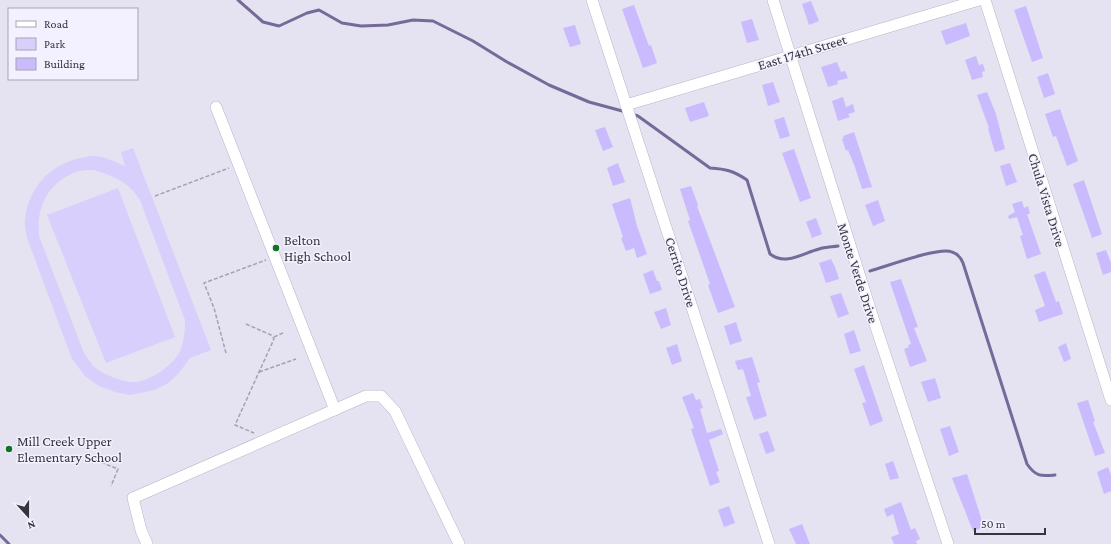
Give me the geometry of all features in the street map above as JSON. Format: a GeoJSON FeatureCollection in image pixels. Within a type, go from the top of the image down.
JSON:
{"type":"FeatureCollection","features":[{"type":"Feature","properties":{"kind":"street","name":"Cerrito Drive"},"geometry":{"type":"LineString","coordinates":[[592,0],[769,544]]}},
{"type":"Feature","properties":{"kind":"street","name":"Monte Verde Drive"},"geometry":{"type":"LineString","coordinates":[[773,0],[872,315],[948,544]]}},
{"type":"Feature","properties":{"kind":"street","name":"East 174th Street"},"geometry":{"type":"LineString","coordinates":[[626,105],[979,0]]}},
{"type":"Feature","properties":{"kind":"street","name":"Chula Vista Drive"},"geometry":{"type":"LineString","coordinates":[[985,0],[1111,400]]}},
{"type":"Feature","properties":{"kind":"street"},"geometry":{"type":"LineString","coordinates":[[216,107],[335,410]]}},
{"type":"Feature","properties":{"kind":"street"},"geometry":{"type":"LineString","coordinates":[[147,544],[141,530],[133,498],[366,396],[381,396],[395,411],[459,544]]}},
{"type":"Feature","properties":{"kind":"path"},"geometry":{"type":"LineString","coordinates":[[155,196],[238,164]]}},
{"type":"Feature","properties":{"kind":"path"},"geometry":{"type":"LineString","coordinates":[[226,353],[214,308],[204,283],[275,257]]}},
{"type":"Feature","properties":{"kind":"path"},"geometry":{"type":"LineString","coordinates":[[246,324],[274,337]]}},
{"type":"Feature","properties":{"kind":"path"},"geometry":{"type":"LineString","coordinates":[[254,433],[235,425],[274,337],[285,332]]}},
{"type":"Feature","properties":{"kind":"path"},"geometry":{"type":"LineString","coordinates":[[259,372],[296,359]]}},
{"type":"Feature","properties":{"kind":"path"},"geometry":{"type":"LineString","coordinates":[[90,458],[118,469],[111,486]]}},
{"type":"Feature","properties":{"kind":"green space"},"geometry":{"type":"Polygon","coordinates":[[[133,148],[211,350],[190,358],[179,373],[167,384],[154,390],[130,395],[115,392],[99,386],[85,376],[72,359],[27,238],[25,224],[27,208],[31,198],[42,179],[50,172],[70,161],[91,156],[105,158],[125,166],[121,152],[133,148]],[[94,170],[78,171],[66,177],[51,190],[42,206],[39,216],[39,236],[84,353],[93,366],[101,372],[120,380],[137,382],[159,373],[177,357],[182,343],[185,320],[140,200],[126,184],[115,177],[94,170]]]}},
{"type":"Feature","properties":{"kind":"green space"},"geometry":{"type":"Polygon","coordinates":[[[118,188],[175,337],[106,363],[47,215],[118,188]]]}},
{"type":"Feature","properties":{"kind":"building"},"geometry":{"type":"Polygon","coordinates":[[[811,1],[819,21],[809,25],[802,4],[811,1]]]}},
{"type":"Feature","properties":{"kind":"building"},"geometry":{"type":"Polygon","coordinates":[[[634,5],[657,63],[643,68],[622,9],[634,5]]]}},
{"type":"Feature","properties":{"kind":"building"},"geometry":{"type":"Polygon","coordinates":[[[1026,6],[1043,58],[1032,62],[1014,10],[1026,6]]]}},
{"type":"Feature","properties":{"kind":"building"},"geometry":{"type":"Polygon","coordinates":[[[752,19],[759,40],[747,43],[741,22],[752,19]]]}},
{"type":"Feature","properties":{"kind":"building"},"geometry":{"type":"Polygon","coordinates":[[[966,23],[970,36],[946,45],[941,31],[966,23]]]}},
{"type":"Feature","properties":{"kind":"building"},"geometry":{"type":"Polygon","coordinates":[[[575,25],[581,44],[570,47],[563,28],[575,25]]]}},
{"type":"Feature","properties":{"kind":"building"},"geometry":{"type":"Polygon","coordinates":[[[976,56],[979,65],[983,64],[985,71],[982,72],[983,77],[972,80],[965,60],[976,56]]]}},
{"type":"Feature","properties":{"kind":"building"},"geometry":{"type":"Polygon","coordinates":[[[837,62],[841,72],[845,71],[848,78],[837,81],[838,84],[828,87],[821,67],[837,62]]]}},
{"type":"Feature","properties":{"kind":"building"},"geometry":{"type":"Polygon","coordinates":[[[1048,73],[1055,94],[1044,98],[1037,77],[1048,73]]]}},
{"type":"Feature","properties":{"kind":"building"},"geometry":{"type":"Polygon","coordinates":[[[773,82],[780,102],[768,106],[762,85],[773,82]]]}},
{"type":"Feature","properties":{"kind":"building"},"geometry":{"type":"Polygon","coordinates":[[[987,92],[996,114],[1005,149],[995,152],[988,129],[989,128],[977,95],[987,92]]]}},
{"type":"Feature","properties":{"kind":"building"},"geometry":{"type":"Polygon","coordinates":[[[843,97],[846,107],[853,104],[855,112],[848,114],[850,117],[838,121],[832,101],[843,97]]]}},
{"type":"Feature","properties":{"kind":"building"},"geometry":{"type":"Polygon","coordinates":[[[704,102],[709,116],[690,122],[685,108],[704,102]]]}},
{"type":"Feature","properties":{"kind":"building"},"geometry":{"type":"Polygon","coordinates":[[[1060,109],[1078,161],[1067,166],[1056,136],[1053,137],[1045,114],[1060,109]]]}},
{"type":"Feature","properties":{"kind":"building"},"geometry":{"type":"Polygon","coordinates":[[[784,117],[790,136],[780,139],[774,120],[784,117]]]}},
{"type":"Feature","properties":{"kind":"building"},"geometry":{"type":"Polygon","coordinates":[[[605,127],[613,147],[603,151],[595,130],[605,127]]]}},
{"type":"Feature","properties":{"kind":"building"},"geometry":{"type":"Polygon","coordinates":[[[854,132],[872,187],[862,189],[855,167],[848,150],[846,151],[842,139],[844,138],[843,136],[854,132]]]}},
{"type":"Feature","properties":{"kind":"building"},"geometry":{"type":"Polygon","coordinates":[[[794,149],[811,198],[800,202],[782,153],[794,149]]]}},
{"type":"Feature","properties":{"kind":"building"},"geometry":{"type":"Polygon","coordinates":[[[618,163],[625,182],[613,186],[607,168],[618,163]]]}},
{"type":"Feature","properties":{"kind":"building"},"geometry":{"type":"Polygon","coordinates":[[[1010,163],[1017,182],[1006,186],[1000,166],[1010,163]]]}},
{"type":"Feature","properties":{"kind":"building"},"geometry":{"type":"Polygon","coordinates":[[[1084,180],[1102,234],[1092,238],[1073,184],[1084,180]]]}},
{"type":"Feature","properties":{"kind":"building"},"geometry":{"type":"Polygon","coordinates":[[[691,186],[735,307],[718,313],[708,285],[710,284],[688,221],[690,220],[680,189],[691,186]]]}},
{"type":"Feature","properties":{"kind":"building"},"geometry":{"type":"Polygon","coordinates":[[[630,198],[637,226],[647,254],[637,258],[634,248],[626,251],[612,204],[630,198]]]}},
{"type":"Feature","properties":{"kind":"building"},"geometry":{"type":"Polygon","coordinates":[[[878,200],[885,221],[873,226],[865,205],[878,200]]]}},
{"type":"Feature","properties":{"kind":"building"},"geometry":{"type":"Polygon","coordinates":[[[1022,201],[1024,208],[1028,206],[1030,214],[1027,214],[1041,254],[1027,259],[1020,236],[1023,235],[1017,217],[1009,219],[1008,216],[1015,212],[1012,204],[1022,201]]]}},
{"type":"Feature","properties":{"kind":"building"},"geometry":{"type":"Polygon","coordinates":[[[816,218],[822,234],[812,238],[806,222],[816,218]]]}},
{"type":"Feature","properties":{"kind":"building"},"geometry":{"type":"Polygon","coordinates":[[[1106,250],[1111,263],[1111,272],[1103,275],[1096,253],[1106,250]]]}},
{"type":"Feature","properties":{"kind":"building"},"geometry":{"type":"Polygon","coordinates":[[[831,259],[839,279],[826,283],[819,263],[831,259]]]}},
{"type":"Feature","properties":{"kind":"building"},"geometry":{"type":"Polygon","coordinates":[[[653,270],[662,290],[650,294],[643,274],[653,270]]]}},
{"type":"Feature","properties":{"kind":"building"},"geometry":{"type":"Polygon","coordinates":[[[1045,271],[1056,302],[1059,301],[1063,314],[1039,322],[1035,310],[1045,306],[1034,275],[1045,271]]]}},
{"type":"Feature","properties":{"kind":"building"},"geometry":{"type":"Polygon","coordinates":[[[901,279],[918,327],[914,328],[927,361],[910,367],[904,349],[909,347],[908,345],[911,344],[890,282],[901,279]]]}},
{"type":"Feature","properties":{"kind":"building"},"geometry":{"type":"Polygon","coordinates":[[[841,293],[849,314],[838,318],[830,296],[841,293]]]}},
{"type":"Feature","properties":{"kind":"building"},"geometry":{"type":"Polygon","coordinates":[[[666,308],[671,325],[661,329],[654,312],[666,308]]]}},
{"type":"Feature","properties":{"kind":"building"},"geometry":{"type":"Polygon","coordinates":[[[736,322],[742,341],[730,345],[724,326],[736,322]]]}},
{"type":"Feature","properties":{"kind":"building"},"geometry":{"type":"Polygon","coordinates":[[[854,330],[861,351],[850,354],[844,334],[854,330]]]}},
{"type":"Feature","properties":{"kind":"building"},"geometry":{"type":"Polygon","coordinates":[[[1066,343],[1071,359],[1064,362],[1058,347],[1066,343]]]}},
{"type":"Feature","properties":{"kind":"building"},"geometry":{"type":"Polygon","coordinates":[[[677,344],[682,361],[672,365],[666,348],[677,344]]]}},
{"type":"Feature","properties":{"kind":"building"},"geometry":{"type":"Polygon","coordinates":[[[752,357],[760,382],[757,383],[767,416],[754,420],[746,397],[751,396],[743,369],[738,370],[735,361],[752,357]]]}},
{"type":"Feature","properties":{"kind":"building"},"geometry":{"type":"Polygon","coordinates":[[[864,365],[883,421],[870,426],[862,403],[866,402],[854,369],[864,365]]]}},
{"type":"Feature","properties":{"kind":"building"},"geometry":{"type":"Polygon","coordinates":[[[935,378],[941,398],[928,402],[921,382],[935,378]]]}},
{"type":"Feature","properties":{"kind":"building"},"geometry":{"type":"Polygon","coordinates":[[[693,393],[696,400],[700,399],[703,408],[700,409],[707,433],[721,429],[723,434],[709,440],[719,471],[716,472],[720,482],[710,486],[691,429],[694,428],[682,397],[693,393]]]}},
{"type":"Feature","properties":{"kind":"building"},"geometry":{"type":"Polygon","coordinates":[[[1088,400],[1095,421],[1093,422],[1105,453],[1095,456],[1077,403],[1088,400]]]}},
{"type":"Feature","properties":{"kind":"building"},"geometry":{"type":"Polygon","coordinates":[[[950,426],[959,452],[949,456],[940,429],[950,426]]]}},
{"type":"Feature","properties":{"kind":"building"},"geometry":{"type":"Polygon","coordinates":[[[768,431],[775,451],[766,454],[759,434],[768,431]]]}},
{"type":"Feature","properties":{"kind":"building"},"geometry":{"type":"Polygon","coordinates":[[[893,461],[899,478],[890,480],[885,464],[893,461]]]}},
{"type":"Feature","properties":{"kind":"building"},"geometry":{"type":"Polygon","coordinates":[[[1108,467],[1111,475],[1111,491],[1104,494],[1097,472],[1108,467]]]}},
{"type":"Feature","properties":{"kind":"building"},"geometry":{"type":"Polygon","coordinates":[[[967,474],[984,527],[973,531],[952,478],[967,474]]]}},
{"type":"Feature","properties":{"kind":"building"},"geometry":{"type":"Polygon","coordinates":[[[901,502],[911,530],[915,528],[920,539],[916,541],[917,544],[894,544],[891,537],[899,534],[893,514],[887,517],[884,509],[901,502]]]}},
{"type":"Feature","properties":{"kind":"building"},"geometry":{"type":"Polygon","coordinates":[[[729,506],[735,523],[724,527],[718,510],[729,506]]]}},
{"type":"Feature","properties":{"kind":"building"},"geometry":{"type":"Polygon","coordinates":[[[802,524],[810,544],[796,544],[789,529],[802,524]]]}},
{"type":"Feature","properties":{"kind":"waterway"},"geometry":{"type":"LineString","coordinates":[[238,0],[263,22],[279,26],[307,13],[319,10],[342,23],[361,26],[388,25],[413,20],[433,21],[473,41],[549,85],[589,102],[626,112]]}},
{"type":"Feature","properties":{"kind":"waterway"},"geometry":{"type":"LineString","coordinates":[[632,114],[638,116],[710,168],[730,171],[747,180],[770,254],[782,259],[788,259],[821,248],[838,246]]}},
{"type":"Feature","properties":{"kind":"waterway"},"geometry":{"type":"LineString","coordinates":[[870,271],[936,252],[952,252],[959,256],[963,263],[1027,464],[1039,475],[1055,475]]}},
{"type":"Feature","properties":{"kind":"waterway"},"geometry":{"type":"LineString","coordinates":[[0,535],[9,544]]}},
{"type":"Feature","properties":{"kind":"place","name":"Belton High School"},"geometry":{"type":"Point","coordinates":[276,248]}},
{"type":"Feature","properties":{"kind":"place","name":"Mill Creek Upper Elementary School"},"geometry":{"type":"Point","coordinates":[9,449]}}]}
